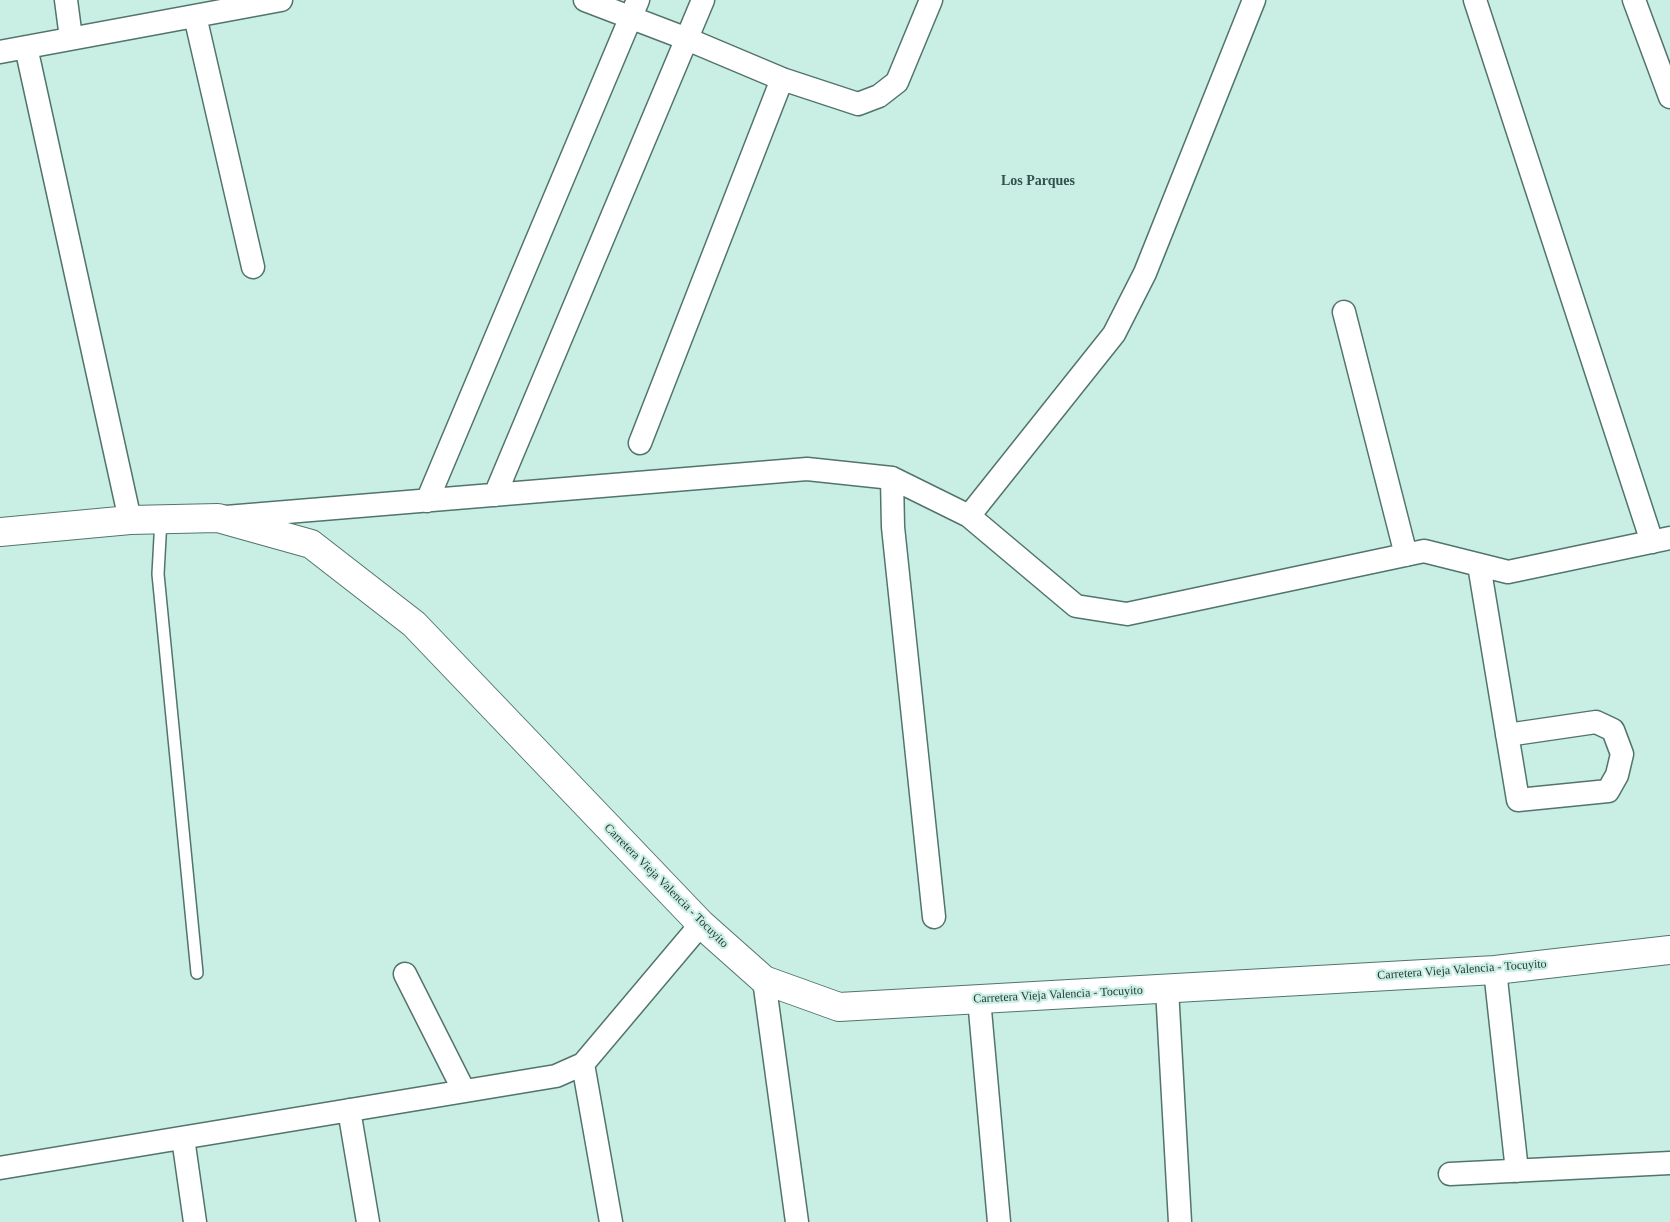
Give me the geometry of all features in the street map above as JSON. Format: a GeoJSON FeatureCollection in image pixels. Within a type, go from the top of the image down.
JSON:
{"type":"FeatureCollection","features":[{"type":"Feature","properties":{"kind":"street"},"geometry":{"type":"LineString","coordinates":[[66,0],[71,38]]}},
{"type":"Feature","properties":{"kind":"street"},"geometry":{"type":"LineString","coordinates":[[0,52],[195,16],[255,2],[281,0]]}},
{"type":"Feature","properties":{"kind":"street"},"geometry":{"type":"LineString","coordinates":[[585,0],[634,9],[686,39],[782,80],[858,104],[879,96],[897,82],[931,0]]}},
{"type":"Feature","properties":{"kind":"street"},"geometry":{"type":"LineString","coordinates":[[495,495],[703,0]]}},
{"type":"Feature","properties":{"kind":"street"},"geometry":{"type":"LineString","coordinates":[[969,516],[1114,334],[1145,273],[1254,0]]}},
{"type":"Feature","properties":{"kind":"street"},"geometry":{"type":"LineString","coordinates":[[218,518],[807,469],[892,478],[969,516],[1076,606],[1126,614],[1424,551],[1508,572],[1661,540],[1475,0]]}},
{"type":"Feature","properties":{"kind":"street"},"geometry":{"type":"LineString","coordinates":[[1634,0],[1670,97]]}},
{"type":"Feature","properties":{"kind":"street"},"geometry":{"type":"LineString","coordinates":[[427,500],[634,9]]}},
{"type":"Feature","properties":{"kind":"street"},"geometry":{"type":"LineString","coordinates":[[195,16],[253,267]]}},
{"type":"Feature","properties":{"kind":"street"},"geometry":{"type":"LineString","coordinates":[[26,47],[130,520]]}},
{"type":"Feature","properties":{"kind":"street"},"geometry":{"type":"LineString","coordinates":[[640,443],[782,80]]}},
{"type":"Feature","properties":{"kind":"street"},"geometry":{"type":"LineString","coordinates":[[1344,312],[1406,555]]}},
{"type":"Feature","properties":{"kind":"street"},"geometry":{"type":"LineString","coordinates":[[892,478],[893,528],[934,917]]}},
{"type":"Feature","properties":{"kind":"street","name":"Carretera Vieja Valencia - Tocuyito"},"geometry":{"type":"LineString","coordinates":[[0,532],[130,520],[218,518],[311,544],[414,624],[701,924],[764,980],[839,1007],[1495,970],[1670,950]]}},
{"type":"Feature","properties":{"kind":"street"},"geometry":{"type":"LineString","coordinates":[[1479,565],[1507,735],[1518,800],[1608,791],[1617,775],[1622,754],[1612,730],[1596,722],[1507,735]]}},
{"type":"Feature","properties":{"kind":"street"},"geometry":{"type":"LineString","coordinates":[[0,1168],[556,1076],[583,1064],[701,924]]}},
{"type":"Feature","properties":{"kind":"street"},"geometry":{"type":"LineString","coordinates":[[1495,970],[1517,1170]]}},
{"type":"Feature","properties":{"kind":"street"},"geometry":{"type":"LineString","coordinates":[[405,974],[464,1091]]}},
{"type":"Feature","properties":{"kind":"street"},"geometry":{"type":"LineString","coordinates":[[764,980],[797,1222]]}},
{"type":"Feature","properties":{"kind":"street"},"geometry":{"type":"LineString","coordinates":[[1167,989],[1180,1222]]}},
{"type":"Feature","properties":{"kind":"street"},"geometry":{"type":"LineString","coordinates":[[979,999],[999,1222]]}},
{"type":"Feature","properties":{"kind":"street"},"geometry":{"type":"LineString","coordinates":[[583,1064],[612,1222]]}},
{"type":"Feature","properties":{"kind":"street"},"geometry":{"type":"LineString","coordinates":[[349,1110],[368,1222]]}},
{"type":"Feature","properties":{"kind":"street"},"geometry":{"type":"LineString","coordinates":[[183,1138],[195,1222]]}},
{"type":"Feature","properties":{"kind":"street"},"geometry":{"type":"LineString","coordinates":[[1450,1174],[1670,1163]]}},
{"type":"Feature","properties":{"kind":"lane"},"geometry":{"type":"LineString","coordinates":[[161,519],[158,574],[198,973]]}},
{"type":"Feature","properties":{"kind":"district","name":"Los Parques"},"geometry":{"type":"Point","coordinates":[1038,181]}}]}
